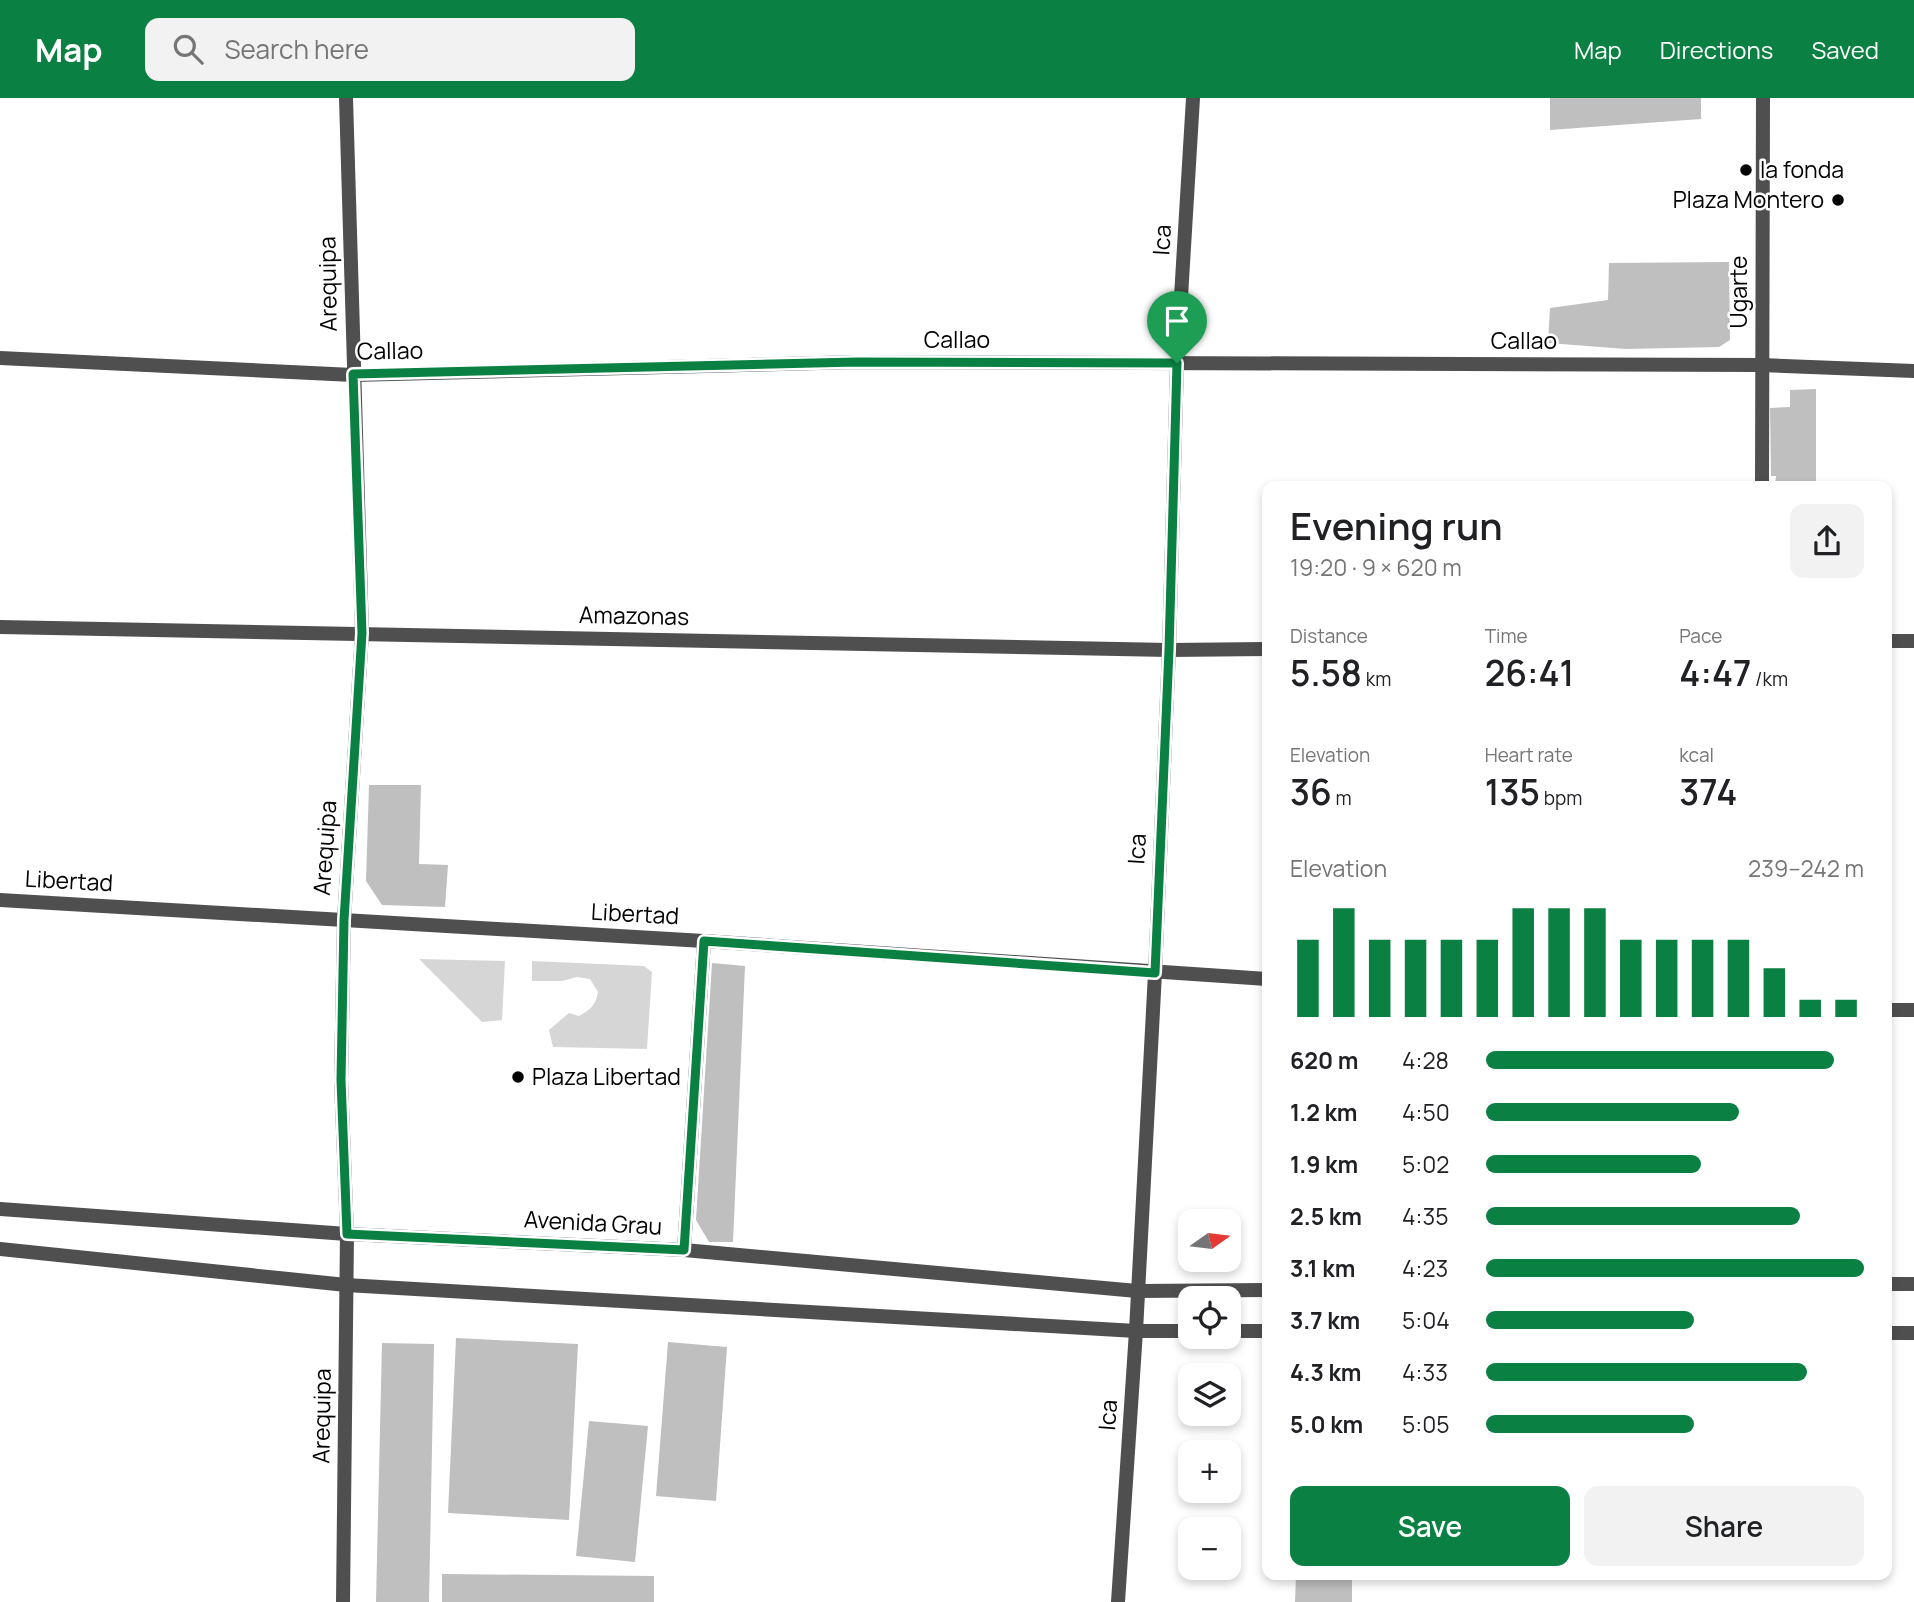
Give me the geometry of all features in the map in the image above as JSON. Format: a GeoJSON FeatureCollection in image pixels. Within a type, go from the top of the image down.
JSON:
{"type":"FeatureCollection","features":[{"type":"Feature","properties":{"kind":"street","name":"Arequipa"},"geometry":{"type":"LineString","coordinates":[[343,1602],[347,1234],[341,1080],[344,920],[362,633],[346,98]]}},
{"type":"Feature","properties":{"kind":"street","name":"Ica"},"geometry":{"type":"LineString","coordinates":[[1118,1602],[1155,973],[1169,650],[1177,363],[1193,98]]}},
{"type":"Feature","properties":{"kind":"street","name":"Ugarte"},"geometry":{"type":"LineString","coordinates":[[1762,481],[1763,98]]}},
{"type":"Feature","properties":{"kind":"street","name":"Callao"},"geometry":{"type":"LineString","coordinates":[[0,358],[353,374],[857,362],[1762,365],[1914,371]]}},
{"type":"Feature","properties":{"kind":"street","name":"Amazonas"},"geometry":{"type":"LineString","coordinates":[[0,627],[1169,650],[1262,649]]}},
{"type":"Feature","properties":{"kind":"street"},"geometry":{"type":"LineString","coordinates":[[1892,641],[1914,640]]}},
{"type":"Feature","properties":{"kind":"street","name":"Libertad"},"geometry":{"type":"LineString","coordinates":[[0,900],[704,941],[1262,979]]}},
{"type":"Feature","properties":{"kind":"street"},"geometry":{"type":"LineString","coordinates":[[684,1250],[704,941]]}},
{"type":"Feature","properties":{"kind":"street"},"geometry":{"type":"LineString","coordinates":[[1892,1010],[1914,1010]]}},
{"type":"Feature","properties":{"kind":"street","name":"Avenida Grau"},"geometry":{"type":"LineString","coordinates":[[0,1209],[347,1234],[684,1250],[1137,1291],[1262,1290]]}},
{"type":"Feature","properties":{"kind":"street"},"geometry":{"type":"LineString","coordinates":[[0,1248],[346,1285],[1136,1331],[1178,1331]]}},
{"type":"Feature","properties":{"kind":"street"},"geometry":{"type":"LineString","coordinates":[[1892,1284],[1914,1284]]}},
{"type":"Feature","properties":{"kind":"street"},"geometry":{"type":"LineString","coordinates":[[1241,1331],[1262,1331]]}},
{"type":"Feature","properties":{"kind":"street"},"geometry":{"type":"LineString","coordinates":[[1892,1333],[1914,1333]]}},
{"type":"Feature","properties":{"kind":"shaded area"},"geometry":{"type":"Polygon","coordinates":[[[419,959],[505,961],[502,1020],[482,1022],[419,959]]]}},
{"type":"Feature","properties":{"kind":"shaded area"},"geometry":{"type":"Polygon","coordinates":[[[532,961],[644,966],[652,972],[647,1049],[553,1047],[549,1030],[569,1013],[579,1016],[586,1012],[594,1004],[598,992],[590,979],[577,977],[562,981],[532,981],[532,961]]]}},
{"type":"Feature","properties":{"kind":"building"},"geometry":{"type":"Polygon","coordinates":[[[1550,98],[1701,98],[1701,119],[1550,130],[1550,98]]]}},
{"type":"Feature","properties":{"kind":"building"},"geometry":{"type":"Polygon","coordinates":[[[1729,262],[1730,340],[1719,347],[1626,349],[1548,343],[1550,308],[1608,300],[1609,263],[1729,262]]]}},
{"type":"Feature","properties":{"kind":"building"},"geometry":{"type":"Polygon","coordinates":[[[1816,389],[1816,481],[1776,481],[1776,476],[1771,476],[1770,408],[1790,407],[1790,390],[1816,389]]]}},
{"type":"Feature","properties":{"kind":"building"},"geometry":{"type":"Polygon","coordinates":[[[369,785],[421,785],[419,864],[448,865],[445,907],[382,905],[366,881],[369,785]]]}},
{"type":"Feature","properties":{"kind":"building"},"geometry":{"type":"Polygon","coordinates":[[[712,963],[745,966],[733,1242],[709,1242],[696,1220],[712,963]]]}},
{"type":"Feature","properties":{"kind":"building"},"geometry":{"type":"Polygon","coordinates":[[[456,1338],[578,1344],[569,1520],[448,1513],[456,1338]]]}},
{"type":"Feature","properties":{"kind":"building"},"geometry":{"type":"Polygon","coordinates":[[[668,1342],[727,1347],[716,1501],[656,1496],[668,1342]]]}},
{"type":"Feature","properties":{"kind":"building"},"geometry":{"type":"Polygon","coordinates":[[[382,1343],[434,1344],[429,1602],[376,1602],[382,1343]]]}},
{"type":"Feature","properties":{"kind":"building"},"geometry":{"type":"Polygon","coordinates":[[[589,1421],[648,1426],[635,1562],[576,1556],[589,1421]]]}},
{"type":"Feature","properties":{"kind":"building"},"geometry":{"type":"Polygon","coordinates":[[[442,1574],[654,1576],[654,1602],[442,1602],[442,1574]]]}},
{"type":"Feature","properties":{"kind":"building"},"geometry":{"type":"Polygon","coordinates":[[[1296,1580],[1352,1580],[1352,1602],[1295,1602],[1296,1580]]]}},
{"type":"Feature","properties":{"kind":"place","name":"la fonda"},"geometry":{"type":"Point","coordinates":[1746,170]}},
{"type":"Feature","properties":{"kind":"place","name":"Plaza Montero"},"geometry":{"type":"Point","coordinates":[1838,200]}},
{"type":"Feature","properties":{"kind":"place","name":"Plaza Libertad"},"geometry":{"type":"Point","coordinates":[518,1077]}},
{"type":"Feature","properties":{"kind":"route"},"geometry":{"type":"LineString","coordinates":[[857,362],[1177,363],[1169,650],[1155,973],[704,941],[684,1250],[347,1234],[341,1080],[344,920],[362,633],[353,374],[857,362]]}}]}
